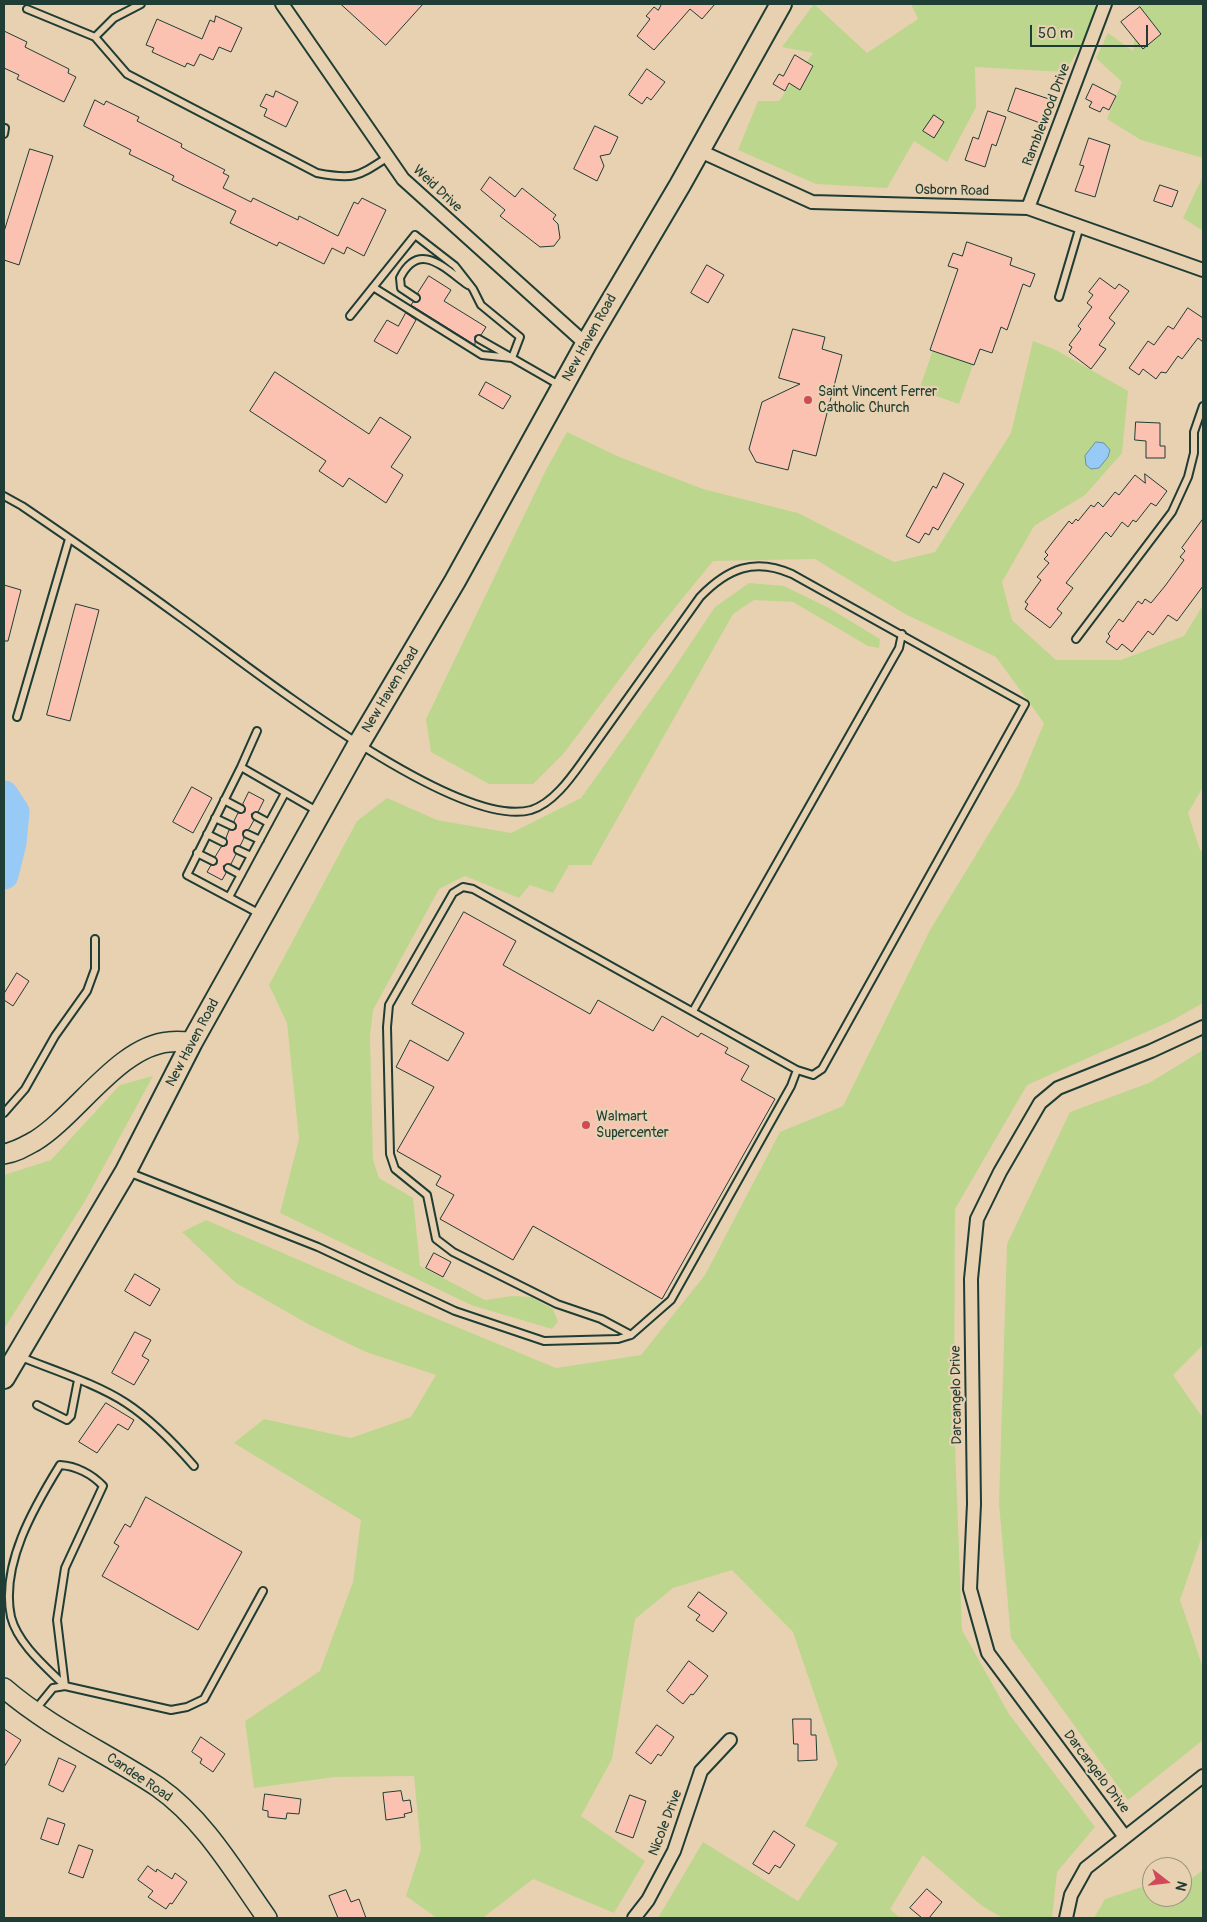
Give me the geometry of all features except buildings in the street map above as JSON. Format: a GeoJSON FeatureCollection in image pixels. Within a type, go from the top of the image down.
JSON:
{"type":"FeatureCollection","features":[{"type":"Feature","properties":{"kind":"main road","name":"New Haven Road"},"geometry":{"type":"LineString","coordinates":[[4,1378],[126,1171],[192,1042],[358,745],[455,581],[586,344],[700,151],[781,4]]}},
{"type":"Feature","properties":{"kind":"street","name":"Weid Drive"},"geometry":{"type":"LineString","coordinates":[[282,4],[403,179],[586,344]]}},
{"type":"Feature","properties":{"kind":"street","name":"Ramblewood Drive"},"geometry":{"type":"LineString","coordinates":[[1028,208],[1105,4]]}},
{"type":"Feature","properties":{"kind":"street","name":"Osborn Road"},"geometry":{"type":"LineString","coordinates":[[700,151],[812,202],[1028,208],[1203,270]]}},
{"type":"Feature","properties":{"kind":"street","name":"Darcangelo Drive"},"geometry":{"type":"LineString","coordinates":[[1125,1837],[988,1653],[970,1589],[974,1504],[971,1279],[977,1219],[1000,1172],[1040,1103],[1058,1088],[1151,1051],[1203,1027]]}},
{"type":"Feature","properties":{"kind":"street"},"geometry":{"type":"LineString","coordinates":[[4,1154],[15,1152],[53,1130],[78,1107],[98,1081],[141,1050],[167,1042],[192,1042]]}},
{"type":"Feature","properties":{"kind":"street","name":"Candee Road"},"geometry":{"type":"LineString","coordinates":[[4,1688],[34,1711],[159,1788],[191,1816],[218,1848],[267,1918]]}},
{"type":"Feature","properties":{"kind":"street","name":"Nicole Drive"},"geometry":{"type":"LineString","coordinates":[[634,1918],[648,1900],[674,1851],[701,1772],[730,1740]]}},
{"type":"Feature","properties":{"kind":"street"},"geometry":{"type":"LineString","coordinates":[[1066,1918],[1071,1895],[1086,1868],[1203,1776]]}},
{"type":"Feature","properties":{"kind":"lane"},"geometry":{"type":"LineString","coordinates":[[94,37],[114,18],[141,4]]}},
{"type":"Feature","properties":{"kind":"lane"},"geometry":{"type":"LineString","coordinates":[[27,8],[94,37],[127,74],[309,169],[325,174],[351,177],[363,174],[388,157]]}},
{"type":"Feature","properties":{"kind":"lane"},"geometry":{"type":"LineString","coordinates":[[1059,297],[1080,226]]}},
{"type":"Feature","properties":{"kind":"lane"},"geometry":{"type":"LineString","coordinates":[[350,316],[415,235],[455,266],[473,289],[481,305],[520,337],[512,358]]}},
{"type":"Feature","properties":{"kind":"lane"},"geometry":{"type":"LineString","coordinates":[[416,298],[401,288],[400,278],[410,263],[420,258],[436,262],[473,289]]}},
{"type":"Feature","properties":{"kind":"lane"},"geometry":{"type":"LineString","coordinates":[[374,287],[482,355],[512,358]]}},
{"type":"Feature","properties":{"kind":"lane"},"geometry":{"type":"LineString","coordinates":[[479,339],[562,387]]}},
{"type":"Feature","properties":{"kind":"lane"},"geometry":{"type":"LineString","coordinates":[[1076,639],[1172,512],[1188,477],[1194,453],[1194,432],[1203,406]]}},
{"type":"Feature","properties":{"kind":"lane"},"geometry":{"type":"LineString","coordinates":[[4,496],[22,506],[69,539],[358,745],[458,799],[486,808],[510,812],[532,810],[549,800],[568,780],[700,597],[717,580],[733,571],[756,566],[770,566],[787,572],[902,634],[1025,704],[822,1069],[813,1075],[797,1070],[473,889],[463,887],[453,893],[389,1005],[387,1028],[390,1154],[395,1169],[427,1195],[436,1239],[453,1252],[557,1304],[601,1319],[631,1335]]}},
{"type":"Feature","properties":{"kind":"lane"},"geometry":{"type":"LineString","coordinates":[[17,717],[69,539]]}},
{"type":"Feature","properties":{"kind":"lane"},"geometry":{"type":"LineString","coordinates":[[693,1011],[898,648],[902,634]]}},
{"type":"Feature","properties":{"kind":"lane"},"geometry":{"type":"LineString","coordinates":[[257,731],[187,875],[263,915]]}},
{"type":"Feature","properties":{"kind":"lane"},"geometry":{"type":"LineString","coordinates":[[241,767],[320,813]]}},
{"type":"Feature","properties":{"kind":"lane"},"geometry":{"type":"LineString","coordinates":[[228,897],[285,793]]}},
{"type":"Feature","properties":{"kind":"lane"},"geometry":{"type":"LineString","coordinates":[[224,800],[241,809]]}},
{"type":"Feature","properties":{"kind":"lane"},"geometry":{"type":"LineString","coordinates":[[256,816],[269,823]]}},
{"type":"Feature","properties":{"kind":"lane"},"geometry":{"type":"LineString","coordinates":[[215,818],[232,826]]}},
{"type":"Feature","properties":{"kind":"lane"},"geometry":{"type":"LineString","coordinates":[[207,834],[223,842]]}},
{"type":"Feature","properties":{"kind":"lane"},"geometry":{"type":"LineString","coordinates":[[246,834],[260,840]]}},
{"type":"Feature","properties":{"kind":"lane"},"geometry":{"type":"LineString","coordinates":[[238,850],[251,856]]}},
{"type":"Feature","properties":{"kind":"lane"},"geometry":{"type":"LineString","coordinates":[[198,854],[213,861]]}},
{"type":"Feature","properties":{"kind":"lane"},"geometry":{"type":"LineString","coordinates":[[228,868],[241,875]]}},
{"type":"Feature","properties":{"kind":"lane"},"geometry":{"type":"LineString","coordinates":[[4,1113],[25,1089],[55,1036],[87,991],[95,969],[95,939]]}},
{"type":"Feature","properties":{"kind":"lane"},"geometry":{"type":"LineString","coordinates":[[126,1171],[318,1246],[455,1311],[544,1341],[618,1339],[631,1335],[671,1300],[791,1086],[797,1070]]}},
{"type":"Feature","properties":{"kind":"lane"},"geometry":{"type":"LineString","coordinates":[[17,1355],[78,1380],[126,1403],[170,1438],[194,1466]]}},
{"type":"Feature","properties":{"kind":"lane"},"geometry":{"type":"LineString","coordinates":[[37,1405],[67,1420],[71,1416],[78,1380]]}},
{"type":"Feature","properties":{"kind":"lane"},"geometry":{"type":"LineString","coordinates":[[60,1465],[73,1466],[97,1479],[103,1486],[66,1568],[58,1620],[65,1686],[23,1640],[11,1618],[8,1589],[13,1558],[28,1516],[60,1465]]}},
{"type":"Feature","properties":{"kind":"lane"},"geometry":{"type":"LineString","coordinates":[[34,1711],[53,1688],[65,1686],[171,1710],[187,1708],[204,1699],[263,1591]]}},
{"type":"Feature","properties":{"kind":"green space"},"geometry":{"type":"Polygon","coordinates":[[[814,4],[867,53],[918,19],[911,4],[1091,4],[1103,9],[1065,72],[975,67],[976,107],[947,162],[914,141],[887,188],[816,184],[738,150],[758,101],[779,101],[813,53],[782,47],[814,4]]]}},
{"type":"Feature","properties":{"kind":"green space"},"geometry":{"type":"Polygon","coordinates":[[[1139,4],[1203,4],[1203,158],[1141,140],[1107,119],[1122,82],[1096,58],[1108,33],[1133,51],[1139,4]]]}},
{"type":"Feature","properties":{"kind":"green space"},"geometry":{"type":"Polygon","coordinates":[[[1203,176],[1203,231],[1183,218],[1203,176]]]}},
{"type":"Feature","properties":{"kind":"green space"},"geometry":{"type":"Polygon","coordinates":[[[1033,341],[1056,350],[1128,391],[1122,453],[1085,495],[1034,526],[1002,582],[1012,620],[1056,660],[1121,660],[1184,636],[1203,605],[1203,787],[1188,813],[1200,850],[1203,851],[1203,1003],[1171,1021],[1027,1085],[955,1209],[954,1418],[962,1630],[1009,1714],[1095,1827],[1057,1872],[1052,1918],[1003,1918],[982,1906],[923,1855],[890,1909],[900,1918],[658,1918],[703,1842],[798,1901],[838,1843],[805,1826],[838,1764],[793,1632],[732,1570],[673,1588],[635,1619],[612,1759],[581,1816],[645,1861],[614,1913],[533,1879],[484,1917],[437,1918],[406,1896],[421,1849],[414,1776],[335,1777],[254,1788],[245,1721],[320,1671],[353,1582],[361,1520],[234,1443],[264,1419],[351,1438],[411,1417],[436,1375],[366,1352],[310,1325],[236,1283],[182,1232],[206,1220],[556,1368],[641,1355],[705,1275],[780,1132],[843,1106],[930,930],[1018,786],[1044,723],[996,657],[905,614],[815,559],[713,561],[652,636],[564,753],[533,784],[489,784],[431,752],[426,719],[546,470],[567,432],[617,456],[703,489],[798,513],[894,562],[935,552],[1011,433],[1033,341]]]}},
{"type":"Feature","properties":{"kind":"green space"},"geometry":{"type":"Polygon","coordinates":[[[933,350],[973,365],[959,404],[919,390],[933,350]]]}},
{"type":"Feature","properties":{"kind":"green space"},"geometry":{"type":"Polygon","coordinates":[[[749,583],[784,586],[829,608],[880,639],[879,648],[868,646],[793,602],[754,600],[733,614],[591,865],[569,865],[553,893],[530,885],[519,898],[465,876],[439,889],[373,1010],[370,1036],[373,1160],[379,1178],[413,1198],[420,1266],[485,1300],[512,1296],[531,1297],[553,1309],[558,1322],[552,1329],[471,1305],[280,1213],[299,1139],[287,1023],[269,985],[357,821],[387,798],[437,820],[511,833],[581,798],[672,671],[715,607],[749,583]]]}},
{"type":"Feature","properties":{"kind":"green space"},"geometry":{"type":"Polygon","coordinates":[[[1203,1050],[1203,1345],[1173,1375],[1203,1418],[1203,1533],[1180,1600],[1203,1668],[1203,1740],[1128,1800],[1011,1638],[999,1504],[1007,1244],[1070,1112],[1149,1083],[1203,1050]]]}},
{"type":"Feature","properties":{"kind":"green space"},"geometry":{"type":"Polygon","coordinates":[[[153,1076],[85,1201],[4,1329],[4,1175],[51,1160],[120,1085],[153,1076]]]}},
{"type":"Feature","properties":{"kind":"green space"},"geometry":{"type":"Polygon","coordinates":[[[1203,1870],[1203,1918],[1094,1918],[1105,1899],[1142,1887],[1142,1907],[1192,1907],[1192,1878],[1203,1870]]]}},
{"type":"Feature","properties":{"kind":"water"},"geometry":{"type":"Polygon","coordinates":[[[1096,442],[1104,443],[1110,450],[1108,457],[1099,468],[1091,469],[1086,465],[1085,456],[1096,442]]]}},
{"type":"Feature","properties":{"kind":"waterway"},"geometry":{"type":"LineString","coordinates":[[4,795],[15,812],[12,843],[4,875]]}},
{"type":"Feature","properties":{"kind":"place","name":"Saint Vincent Ferrer Catholic Church"},"geometry":{"type":"Point","coordinates":[808,400]}},
{"type":"Feature","properties":{"kind":"place","name":"Walmart Supercenter"},"geometry":{"type":"Point","coordinates":[586,1125]}}]}
